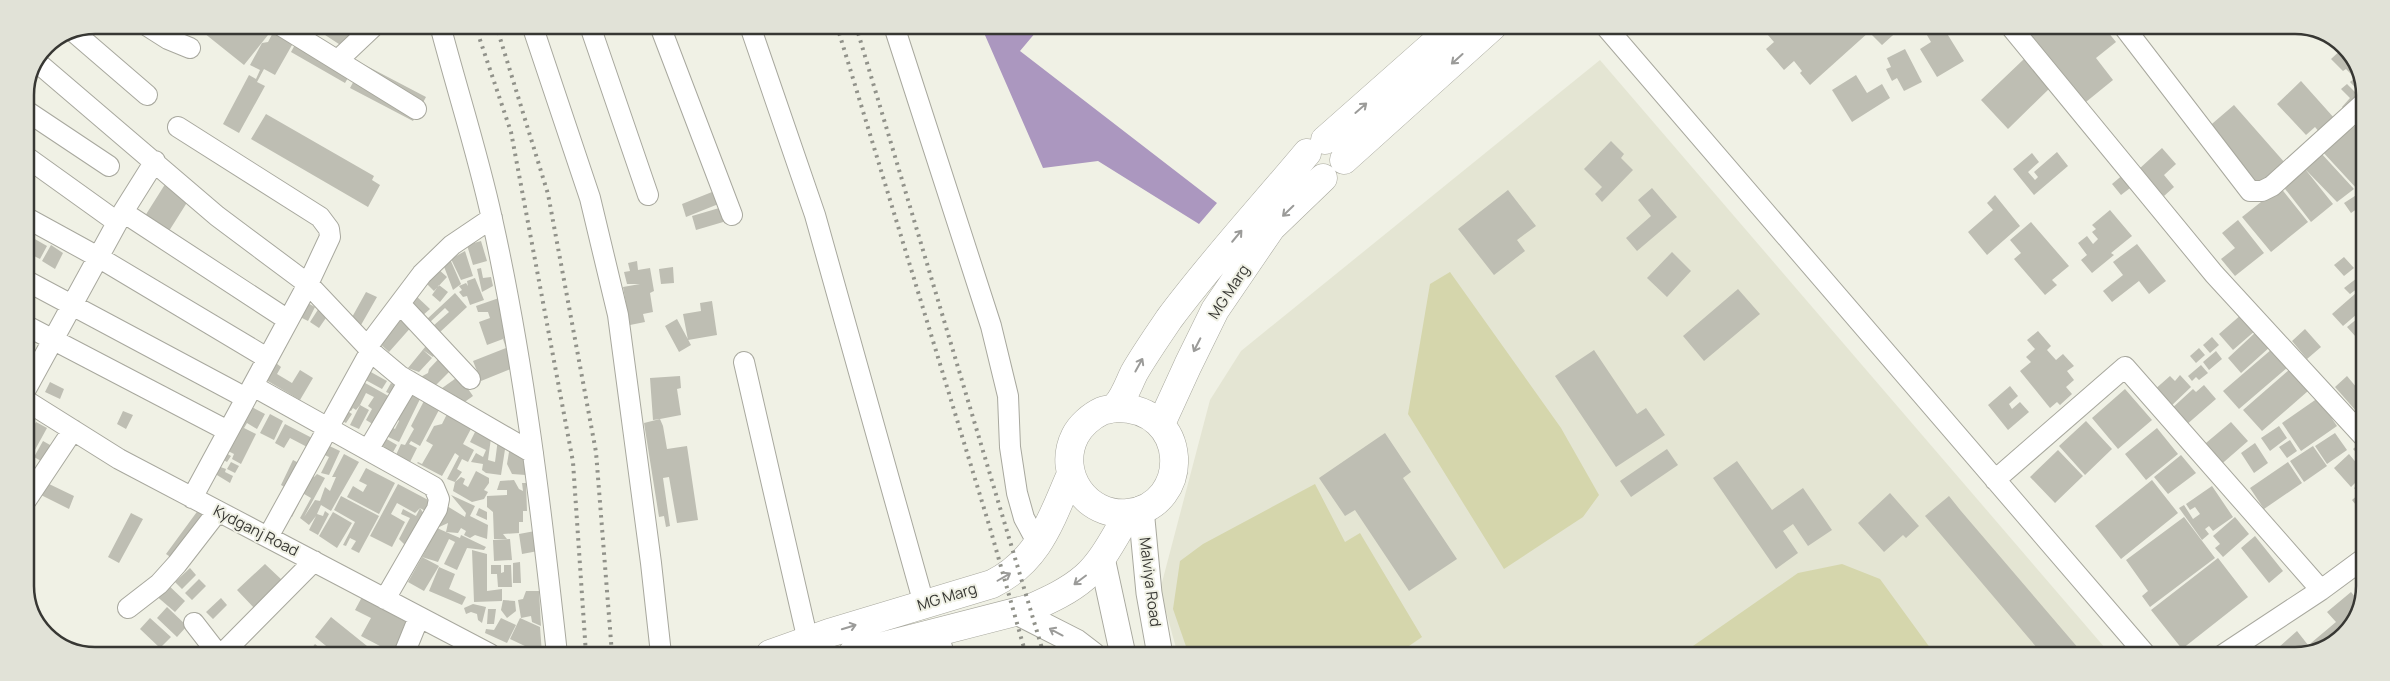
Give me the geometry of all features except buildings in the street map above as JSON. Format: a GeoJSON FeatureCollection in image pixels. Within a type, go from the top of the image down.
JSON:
{"type":"FeatureCollection","features":[{"type":"Feature","properties":{"kind":"main road"},"geometry":{"type":"LineString","coordinates":[[1115,408],[1149,347],[1185,298],[1316,146],[1445,34]]}},
{"type":"Feature","properties":{"kind":"main road","name":"MG Marg"},"geometry":{"type":"LineString","coordinates":[[1161,424],[1188,364],[1216,310],[1271,228],[1323,178],[1339,171],[1344,160],[1484,34]]}},
{"type":"Feature","properties":{"kind":"main road"},"geometry":{"type":"LineString","coordinates":[[1323,178],[1317,176],[1309,168],[1316,146],[1330,140],[1340,147],[1344,160]]}},
{"type":"Feature","properties":{"kind":"main road"},"geometry":{"type":"LineString","coordinates":[[1128,407],[1140,410],[1161,424],[1169,435],[1173,447],[1173,472],[1162,495],[1135,511],[1104,510],[1092,504],[1083,496],[1071,474],[1070,455],[1075,436],[1092,417],[1115,408],[1128,407]]}},
{"type":"Feature","properties":{"kind":"main road","name":"MG Marg"},"geometry":{"type":"LineString","coordinates":[[790,647],[992,584],[1007,576],[1027,560],[1044,536],[1071,474]]}},
{"type":"Feature","properties":{"kind":"main road","name":"MG Marg"},"geometry":{"type":"LineString","coordinates":[[916,647],[941,644],[1056,597],[1085,577],[1102,558],[1135,511]]}},
{"type":"Feature","properties":{"kind":"street"},"geometry":{"type":"LineString","coordinates":[[160,34],[190,48]]}},
{"type":"Feature","properties":{"kind":"street"},"geometry":{"type":"LineString","coordinates":[[295,34],[416,109]]}},
{"type":"Feature","properties":{"kind":"street"},"geometry":{"type":"LineString","coordinates":[[338,60],[365,34]]}},
{"type":"Feature","properties":{"kind":"street"},"geometry":{"type":"LineString","coordinates":[[442,34],[492,218],[515,332],[533,453],[556,647]]}},
{"type":"Feature","properties":{"kind":"street"},"geometry":{"type":"LineString","coordinates":[[535,34],[590,198],[618,315],[660,647]]}},
{"type":"Feature","properties":{"kind":"street"},"geometry":{"type":"LineString","coordinates":[[593,34],[648,195]]}},
{"type":"Feature","properties":{"kind":"street"},"geometry":{"type":"LineString","coordinates":[[663,34],[732,215]]}},
{"type":"Feature","properties":{"kind":"street"},"geometry":{"type":"LineString","coordinates":[[753,34],[815,214],[924,604]]}},
{"type":"Feature","properties":{"kind":"street"},"geometry":{"type":"LineString","coordinates":[[897,34],[991,326],[1008,396],[1010,447],[1017,493],[1024,518],[1038,544]]}},
{"type":"Feature","properties":{"kind":"street"},"geometry":{"type":"LineString","coordinates":[[1612,34],[2140,647]]}},
{"type":"Feature","properties":{"kind":"street"},"geometry":{"type":"LineString","coordinates":[[2020,34],[2214,274],[2356,428]]}},
{"type":"Feature","properties":{"kind":"street"},"geometry":{"type":"LineString","coordinates":[[2129,34],[2250,191],[2262,191],[2272,186],[2356,110]]}},
{"type":"Feature","properties":{"kind":"street"},"geometry":{"type":"LineString","coordinates":[[79,36],[147,95]]}},
{"type":"Feature","properties":{"kind":"street"},"geometry":{"type":"LineString","coordinates":[[41,66],[155,161],[217,216],[308,284],[369,349],[400,376],[533,453]]}},
{"type":"Feature","properties":{"kind":"street"},"geometry":{"type":"LineString","coordinates":[[34,116],[109,166]]}},
{"type":"Feature","properties":{"kind":"street"},"geometry":{"type":"LineString","coordinates":[[178,127],[320,217],[329,230],[330,237],[308,284],[192,498]]}},
{"type":"Feature","properties":{"kind":"street"},"geometry":{"type":"LineString","coordinates":[[34,374],[120,217],[155,161]]}},
{"type":"Feature","properties":{"kind":"street"},"geometry":{"type":"LineString","coordinates":[[34,162],[288,320]]}},
{"type":"Feature","properties":{"kind":"street"},"geometry":{"type":"LineString","coordinates":[[268,538],[369,349],[400,304],[422,274],[452,245],[492,218]]}},
{"type":"Feature","properties":{"kind":"street"},"geometry":{"type":"LineString","coordinates":[[34,222],[98,257],[267,358]]}},
{"type":"Feature","properties":{"kind":"street"},"geometry":{"type":"LineString","coordinates":[[34,285],[71,305],[249,392],[328,428],[434,487],[439,499],[437,509],[385,599]]}},
{"type":"Feature","properties":{"kind":"street"},"geometry":{"type":"LineString","coordinates":[[400,304],[470,379]]}},
{"type":"Feature","properties":{"kind":"street"},"geometry":{"type":"LineString","coordinates":[[34,330],[228,431]]}},
{"type":"Feature","properties":{"kind":"street"},"geometry":{"type":"LineString","coordinates":[[744,362],[808,641]]}},
{"type":"Feature","properties":{"kind":"street"},"geometry":{"type":"LineString","coordinates":[[1995,480],[2125,367],[2321,590]]}},
{"type":"Feature","properties":{"kind":"street"},"geometry":{"type":"LineString","coordinates":[[368,450],[409,381]]}},
{"type":"Feature","properties":{"kind":"street","name":"Kydganj Road"},"geometry":{"type":"LineString","coordinates":[[34,406],[119,459],[268,538],[314,560],[470,647]]}},
{"type":"Feature","properties":{"kind":"street"},"geometry":{"type":"LineString","coordinates":[[34,488],[73,430]]}},
{"type":"Feature","properties":{"kind":"street"},"geometry":{"type":"LineString","coordinates":[[128,608],[159,584],[218,511]]}},
{"type":"Feature","properties":{"kind":"street","name":"Malviya Road"},"geometry":{"type":"LineString","coordinates":[[1135,511],[1159,647]]}},
{"type":"Feature","properties":{"kind":"street"},"geometry":{"type":"LineString","coordinates":[[1102,558],[1121,647]]}},
{"type":"Feature","properties":{"kind":"street"},"geometry":{"type":"LineString","coordinates":[[229,647],[314,560]]}},
{"type":"Feature","properties":{"kind":"street"},"geometry":{"type":"LineString","coordinates":[[2235,647],[2321,590],[2356,564]]}},
{"type":"Feature","properties":{"kind":"street"},"geometry":{"type":"LineString","coordinates":[[1017,612],[1083,647]]}},
{"type":"Feature","properties":{"kind":"street"},"geometry":{"type":"LineString","coordinates":[[407,647],[419,617]]}},
{"type":"Feature","properties":{"kind":"street"},"geometry":{"type":"LineString","coordinates":[[194,623],[213,647]]}},
{"type":"Feature","properties":{"kind":"shaded area"},"geometry":{"type":"Polygon","coordinates":[[[984,34],[1034,34],[1020,51],[1217,203],[1199,224],[1098,161],[1043,168],[984,34]]]}},
{"type":"Feature","properties":{"kind":"shaded area"},"geometry":{"type":"Polygon","coordinates":[[[1600,60],[2104,647],[1176,647],[1160,590],[1210,400],[1241,351],[1600,60]]]}},
{"type":"Feature","properties":{"kind":"green space"},"geometry":{"type":"Polygon","coordinates":[[[1450,272],[1561,428],[1599,495],[1583,517],[1504,569],[1408,414],[1430,284],[1450,272]]]}},
{"type":"Feature","properties":{"kind":"green space"},"geometry":{"type":"Polygon","coordinates":[[[1315,484],[1345,542],[1360,533],[1422,637],[1408,647],[1186,647],[1173,609],[1180,561],[1203,544],[1315,484]]]}},
{"type":"Feature","properties":{"kind":"green space"},"geometry":{"type":"Polygon","coordinates":[[[1842,564],[1880,579],[1929,647],[1692,647],[1798,573],[1842,564]]]}},
{"type":"Feature","properties":{"kind":"railway"},"geometry":{"type":"LineString","coordinates":[[478,34],[511,132],[573,462],[586,647]]}},
{"type":"Feature","properties":{"kind":"railway"},"geometry":{"type":"LineString","coordinates":[[499,34],[548,194],[596,452],[611,647]]}},
{"type":"Feature","properties":{"kind":"railway"},"geometry":{"type":"LineString","coordinates":[[839,34],[990,528],[1024,647]]}},
{"type":"Feature","properties":{"kind":"railway"},"geometry":{"type":"LineString","coordinates":[[858,34],[1042,647]]}}]}
